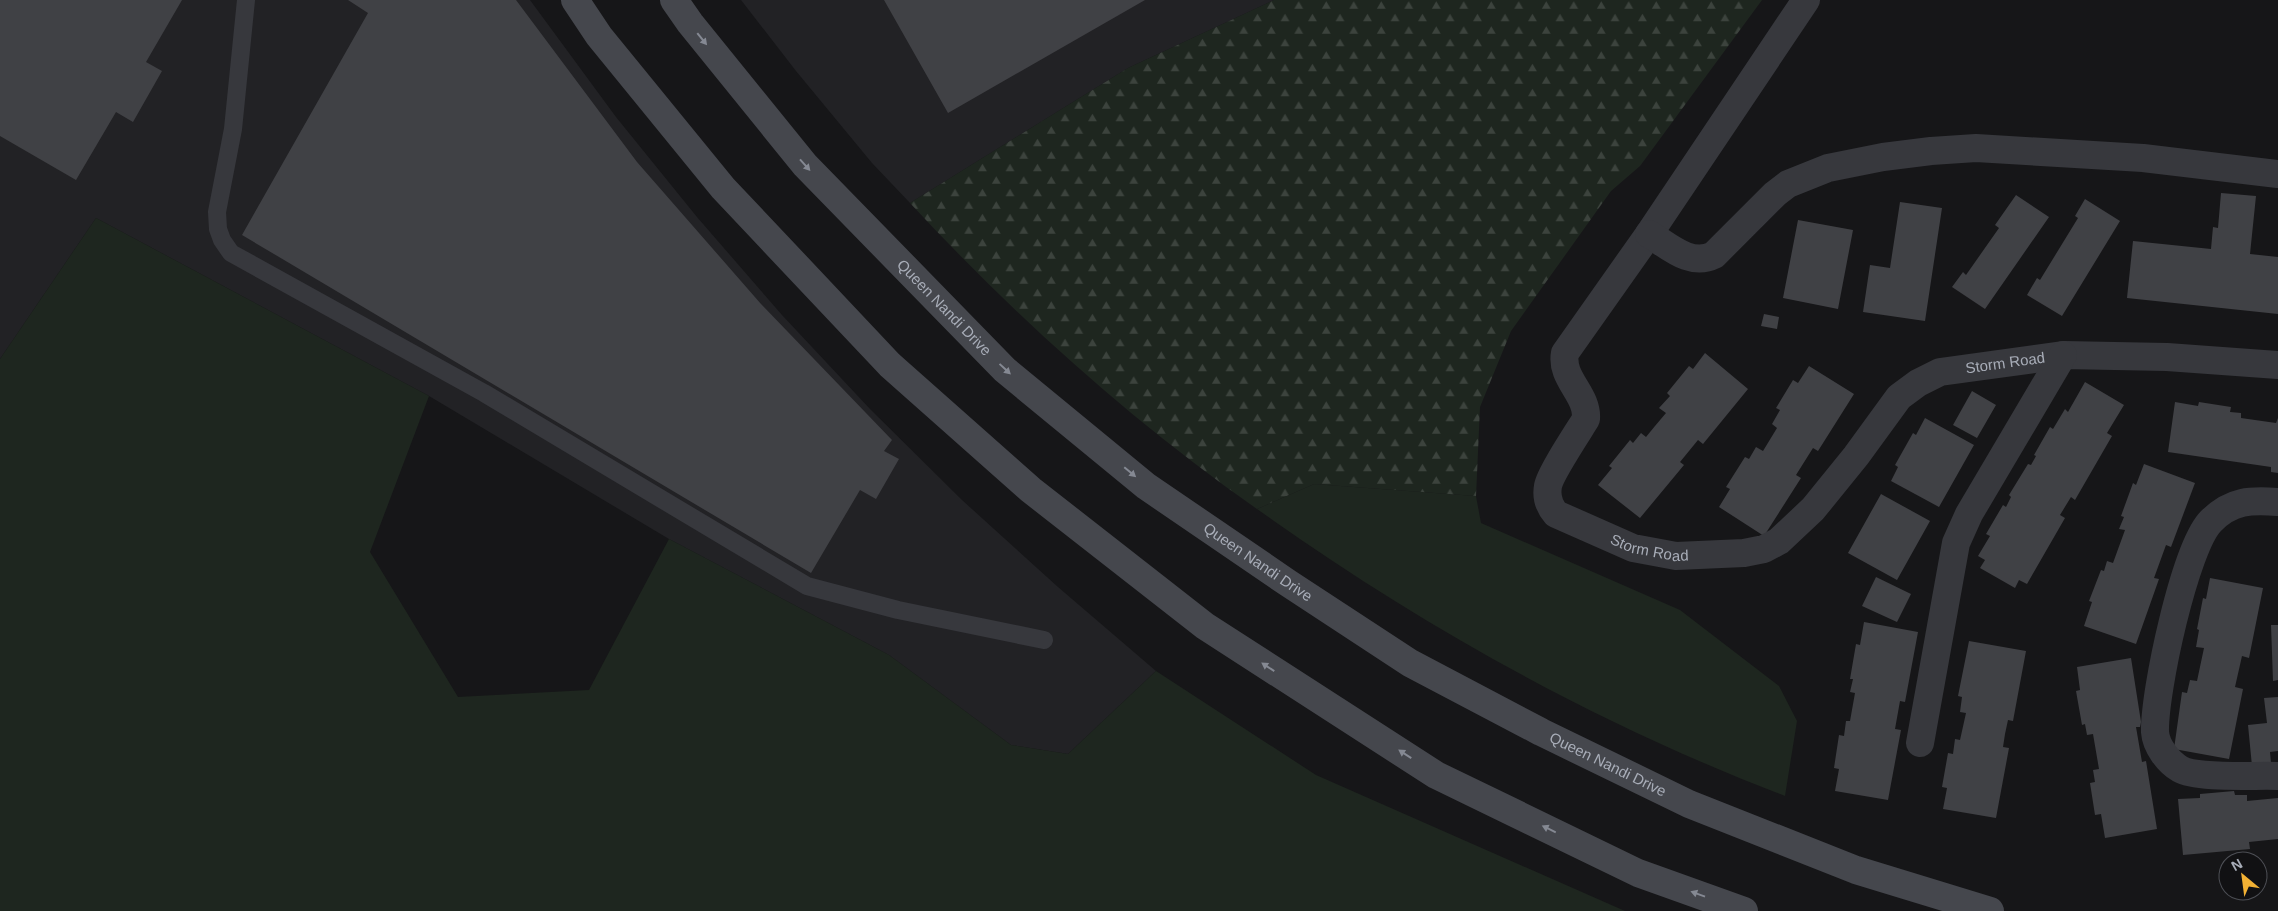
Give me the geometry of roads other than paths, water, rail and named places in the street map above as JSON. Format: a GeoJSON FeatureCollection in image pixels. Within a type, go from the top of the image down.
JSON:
{"type":"FeatureCollection","features":[{"type":"Feature","properties":{"kind":"main road"},"geometry":{"type":"LineString","coordinates":[[575,0],[599,36],[723,188],[890,364],[1031,490],[1204,626],[1436,775],[1638,873],[1744,911]]}},
{"type":"Feature","properties":{"kind":"main road","name":"Queen Nandi Drive"},"geometry":{"type":"LineString","coordinates":[[674,0],[690,23],[799,158],[1005,370],[1154,491],[1410,663],[1541,732],[1698,808],[1856,870],[1990,911]]}},
{"type":"Feature","properties":{"kind":"street","name":"Storm Road"},"geometry":{"type":"LineString","coordinates":[[1806,0],[1566,352],[1563,362],[1567,375],[1584,405],[1586,419],[1548,484],[1547,496],[1551,508],[1556,514],[1633,548],[1676,556],[1744,553],[1764,549],[1779,541],[1814,509],[1899,397],[1918,383],[1940,372],[2063,355],[2167,357],[2278,365]]}},
{"type":"Feature","properties":{"kind":"street"},"geometry":{"type":"LineString","coordinates":[[1648,234],[1689,258],[1706,259],[1714,255],[1774,194],[1804,176],[1883,157],[1931,151],[1976,148],[2143,158],[2278,174]]}},
{"type":"Feature","properties":{"kind":"street"},"geometry":{"type":"LineString","coordinates":[[1920,743],[1956,543],[1969,514],[2063,355]]}},
{"type":"Feature","properties":{"kind":"street"},"geometry":{"type":"LineString","coordinates":[[2278,502],[2250,500],[2229,507],[2211,521],[2197,543],[2160,672],[2155,734],[2169,760],[2181,770],[2195,774],[2278,776]]}},
{"type":"Feature","properties":{"kind":"lane"},"geometry":{"type":"LineString","coordinates":[[246,0],[233,129],[217,212],[222,240],[231,253],[484,393],[807,586],[898,610],[1044,640]]}}]}
